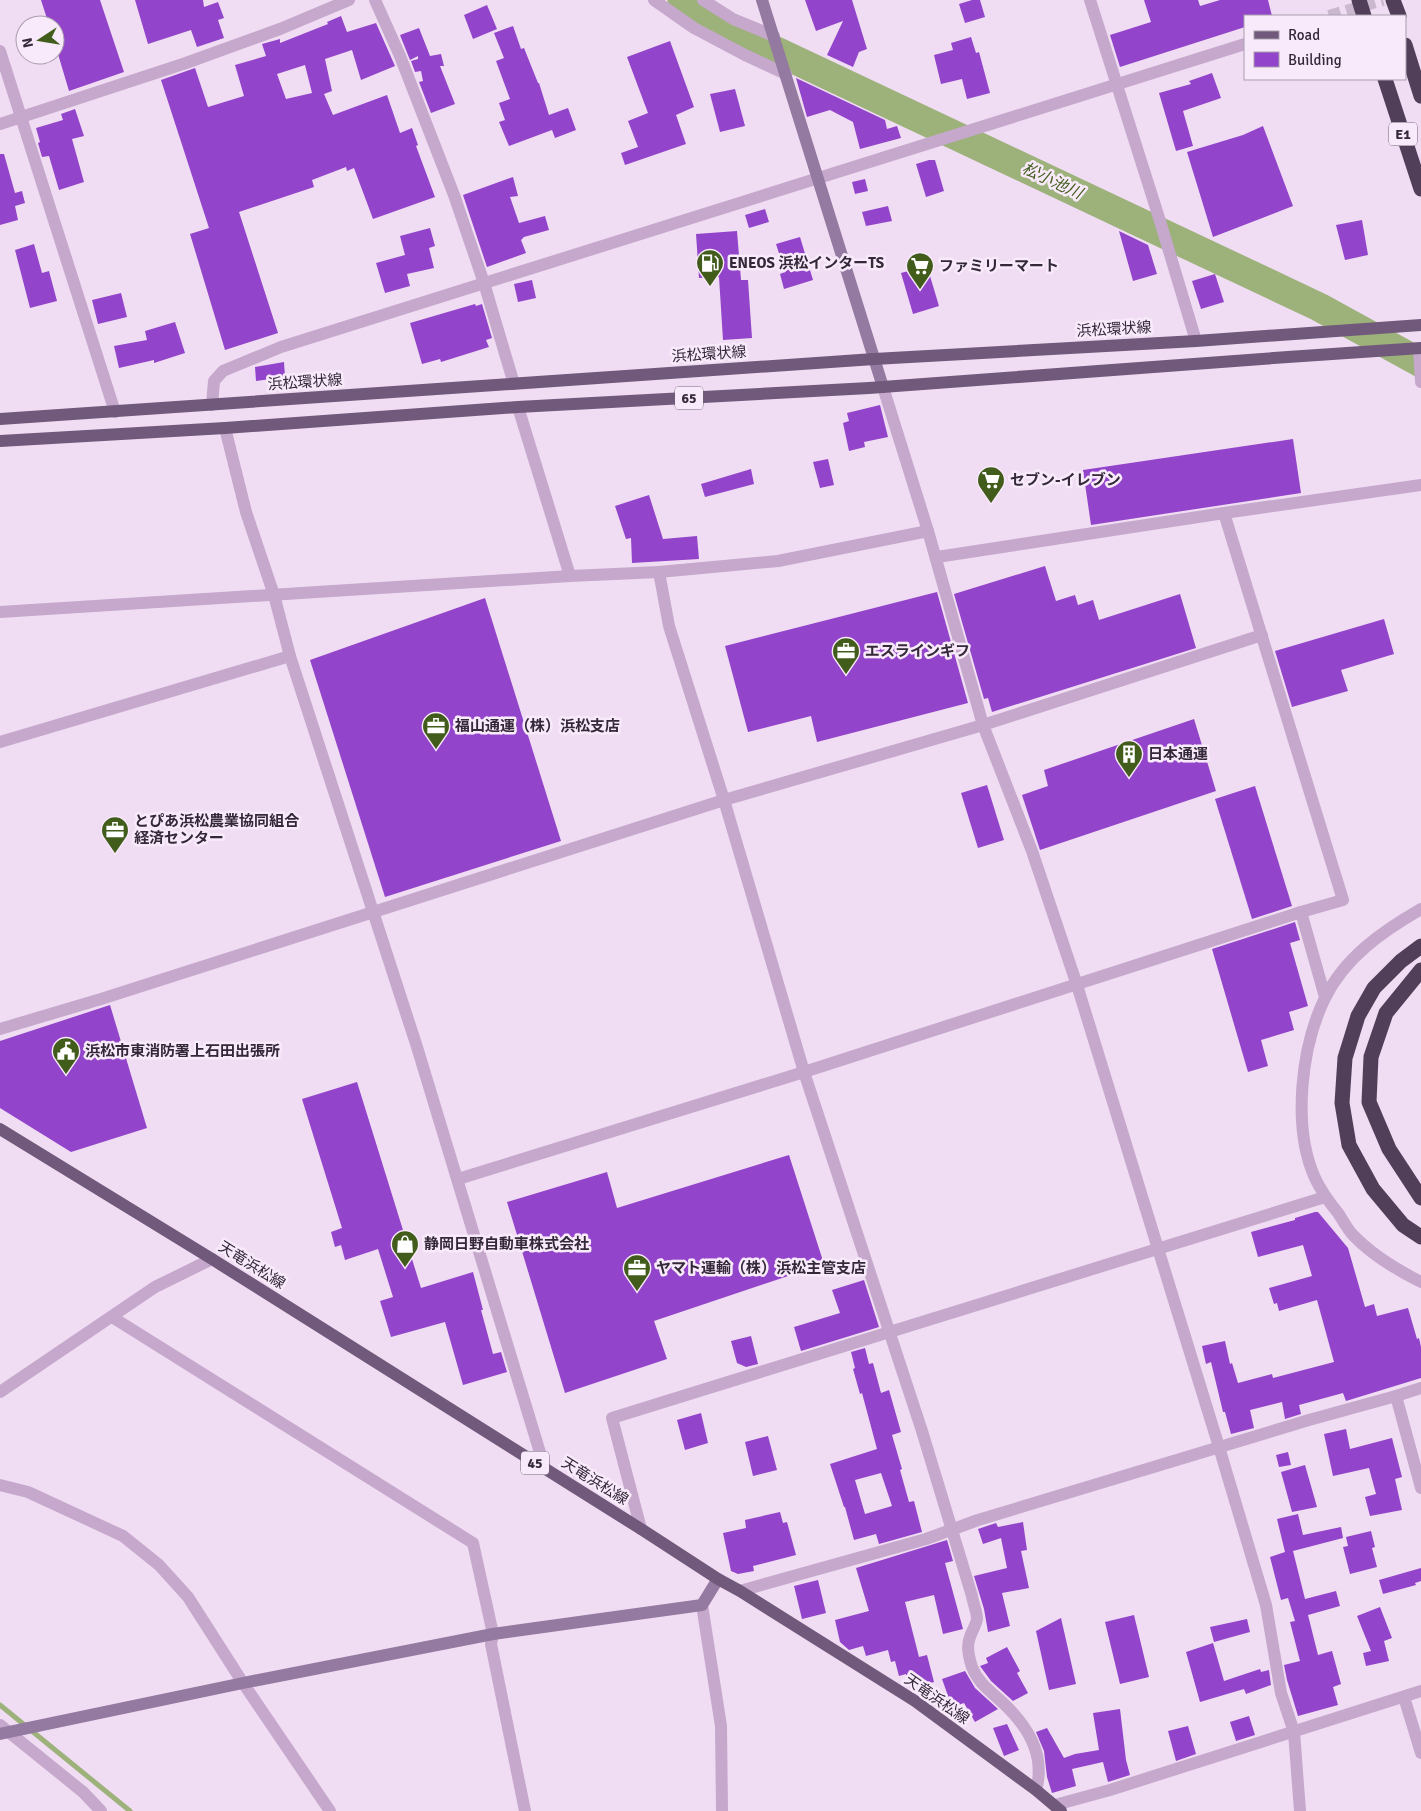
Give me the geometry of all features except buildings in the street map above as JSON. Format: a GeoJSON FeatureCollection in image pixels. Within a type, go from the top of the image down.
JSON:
{"type":"FeatureCollection","features":[{"type":"Feature","properties":{"kind":"highway"},"geometry":{"type":"LineString","coordinates":[[1359,0],[1364,15]]}},
{"type":"Feature","properties":{"kind":"highway"},"geometry":{"type":"LineString","coordinates":[[1392,0],[1397,15]]}},
{"type":"Feature","properties":{"kind":"highway"},"geometry":{"type":"LineString","coordinates":[[1406,36],[1421,78]]}},
{"type":"Feature","properties":{"kind":"highway"},"geometry":{"type":"LineString","coordinates":[[1406,48],[1421,96]]}},
{"type":"Feature","properties":{"kind":"highway","name":"E1"},"geometry":{"type":"LineString","coordinates":[[1385,80],[1421,189]]}},
{"type":"Feature","properties":{"kind":"highway"},"geometry":{"type":"LineString","coordinates":[[1421,946],[1400,960],[1374,988],[1358,1016],[1345,1058],[1342,1103],[1349,1146],[1373,1189],[1402,1225],[1421,1237]]}},
{"type":"Feature","properties":{"kind":"highway"},"geometry":{"type":"LineString","coordinates":[[1421,970],[1386,1013],[1371,1057],[1369,1102],[1389,1149],[1421,1198]]}},
{"type":"Feature","properties":{"kind":"main road","name":"浜松環状線"},"geometry":{"type":"LineString","coordinates":[[0,419],[874,359],[1196,341],[1421,325]]}},
{"type":"Feature","properties":{"kind":"main road","name":"65"},"geometry":{"type":"LineString","coordinates":[[0,440],[225,428],[518,407],[883,386],[1420,348]]}},
{"type":"Feature","properties":{"kind":"main road","name":"天竜浜松線"},"geometry":{"type":"LineString","coordinates":[[0,1129],[212,1259],[718,1579],[915,1701],[1058,1808]]}},
{"type":"Feature","properties":{"kind":"street"},"geometry":{"type":"LineString","coordinates":[[0,124],[280,30],[349,0]]}},
{"type":"Feature","properties":{"kind":"street"},"geometry":{"type":"LineString","coordinates":[[374,0],[400,56],[424,121],[440,157],[484,283],[514,384]]}},
{"type":"Feature","properties":{"kind":"street"},"geometry":{"type":"LineString","coordinates":[[654,0],[694,28],[745,56],[784,69]]}},
{"type":"Feature","properties":{"kind":"street"},"geometry":{"type":"LineString","coordinates":[[703,0],[733,19],[774,36]]}},
{"type":"Feature","properties":{"kind":"street"},"geometry":{"type":"LineString","coordinates":[[762,0],[937,557],[983,725],[1032,851],[1076,986],[1266,1605],[1281,1692],[1294,1732],[1300,1811]]}},
{"type":"Feature","properties":{"kind":"street"},"geometry":{"type":"LineString","coordinates":[[1090,0],[1196,341]]}},
{"type":"Feature","properties":{"kind":"street"},"geometry":{"type":"LineString","coordinates":[[212,405],[214,380],[223,370],[281,347],[1244,44]]}},
{"type":"Feature","properties":{"kind":"street"},"geometry":{"type":"LineString","coordinates":[[0,51],[115,412]]}},
{"type":"Feature","properties":{"kind":"street"},"geometry":{"type":"LineString","coordinates":[[1420,348],[1421,380]]}},
{"type":"Feature","properties":{"kind":"street"},"geometry":{"type":"LineString","coordinates":[[518,407],[570,576]]}},
{"type":"Feature","properties":{"kind":"street"},"geometry":{"type":"LineString","coordinates":[[225,428],[246,512],[274,595],[290,656],[458,1179],[546,1469]]}},
{"type":"Feature","properties":{"kind":"street"},"geometry":{"type":"LineString","coordinates":[[937,557],[1421,485]]}},
{"type":"Feature","properties":{"kind":"street"},"geometry":{"type":"LineString","coordinates":[[458,1179],[804,1072],[1343,900],[1224,513]]}},
{"type":"Feature","properties":{"kind":"street"},"geometry":{"type":"LineString","coordinates":[[0,612],[659,572],[778,560],[928,531]]}},
{"type":"Feature","properties":{"kind":"street"},"geometry":{"type":"LineString","coordinates":[[659,572],[669,626],[724,800],[804,1072],[922,1431],[972,1596],[977,1619],[968,1639],[968,1654],[972,1667],[985,1687],[1021,1721],[1033,1740],[1040,1777],[1036,1790]]}},
{"type":"Feature","properties":{"kind":"street"},"geometry":{"type":"LineString","coordinates":[[0,1029],[101,999],[724,800],[983,725],[1262,635]]}},
{"type":"Feature","properties":{"kind":"street"},"geometry":{"type":"LineString","coordinates":[[0,742],[290,656]]}},
{"type":"Feature","properties":{"kind":"street"},"geometry":{"type":"LineString","coordinates":[[1421,909],[1386,930],[1370,943],[1354,958],[1325,997],[1305,1061],[1302,1087],[1302,1120],[1307,1153],[1315,1177],[1325,1197],[1352,1234],[1400,1272],[1421,1282]]}},
{"type":"Feature","properties":{"kind":"street"},"geometry":{"type":"LineString","coordinates":[[1301,912],[1325,997]]}},
{"type":"Feature","properties":{"kind":"street"},"geometry":{"type":"LineString","coordinates":[[641,1529],[612,1418],[1325,1197]]}},
{"type":"Feature","properties":{"kind":"street"},"geometry":{"type":"LineString","coordinates":[[1,1389],[155,1287],[212,1259]]}},
{"type":"Feature","properties":{"kind":"street"},"geometry":{"type":"LineString","coordinates":[[112,1317],[472,1543],[493,1634],[491,1644],[525,1811]]}},
{"type":"Feature","properties":{"kind":"street"},"geometry":{"type":"LineString","coordinates":[[740,1591],[952,1530],[978,1520],[1219,1447],[1421,1388]]}},
{"type":"Feature","properties":{"kind":"street"},"geometry":{"type":"LineString","coordinates":[[1396,1396],[1421,1488]]}},
{"type":"Feature","properties":{"kind":"street"},"geometry":{"type":"LineString","coordinates":[[0,1485],[28,1492],[123,1536],[159,1565],[188,1597],[243,1683],[330,1811]]}},
{"type":"Feature","properties":{"kind":"street"},"geometry":{"type":"LineString","coordinates":[[718,1579],[702,1605],[721,1726],[722,1811]]}},
{"type":"Feature","properties":{"kind":"street"},"geometry":{"type":"LineString","coordinates":[[6,1730],[40,1725],[493,1634],[702,1605]]}},
{"type":"Feature","properties":{"kind":"street"},"geometry":{"type":"LineString","coordinates":[[1058,1808],[1421,1692]]}},
{"type":"Feature","properties":{"kind":"street"},"geometry":{"type":"LineString","coordinates":[[1404,1697],[1421,1753]]}},
{"type":"Feature","properties":{"kind":"street"},"geometry":{"type":"LineString","coordinates":[[6,1730],[83,1792],[101,1811]]}},
{"type":"Feature","properties":{"kind":"waterway","name":"松小池川"},"geometry":{"type":"LineString","coordinates":[[682,0],[698,12],[734,31],[1319,307],[1421,363]]}},
{"type":"Feature","properties":{"kind":"waterway"},"geometry":{"type":"LineString","coordinates":[[0,1705],[130,1811]]}},
{"type":"Feature","properties":{"kind":"tunnel"},"geometry":{"type":"LineString","coordinates":[[1332,15],[1383,0]]}},
{"type":"Feature","properties":{"kind":"place","name":"ENEOS 浜松インターTS"},"geometry":{"type":"Point","coordinates":[710,287]}},
{"type":"Feature","properties":{"kind":"place","name":"ファミリーマート"},"geometry":{"type":"Point","coordinates":[920,290]}},
{"type":"Feature","properties":{"kind":"place","name":"セブン-イレブン"},"geometry":{"type":"Point","coordinates":[991,504]}},
{"type":"Feature","properties":{"kind":"place","name":"エスラインギフ"},"geometry":{"type":"Point","coordinates":[846,675]}},
{"type":"Feature","properties":{"kind":"place","name":"福山通運（株）浜松支店"},"geometry":{"type":"Point","coordinates":[436,750]}},
{"type":"Feature","properties":{"kind":"place","name":"日本通運"},"geometry":{"type":"Point","coordinates":[1129,778]}},
{"type":"Feature","properties":{"kind":"place","name":"とぴあ浜松農業協同組合 経済センター"},"geometry":{"type":"Point","coordinates":[115,854]}},
{"type":"Feature","properties":{"kind":"place","name":"浜松市東消防署上石田出張所"},"geometry":{"type":"Point","coordinates":[66,1075]}},
{"type":"Feature","properties":{"kind":"place","name":"静岡日野自動車株式会社"},"geometry":{"type":"Point","coordinates":[405,1268]}},
{"type":"Feature","properties":{"kind":"place","name":"ヤマト運輸（株）浜松主管支店"},"geometry":{"type":"Point","coordinates":[637,1292]}}]}
